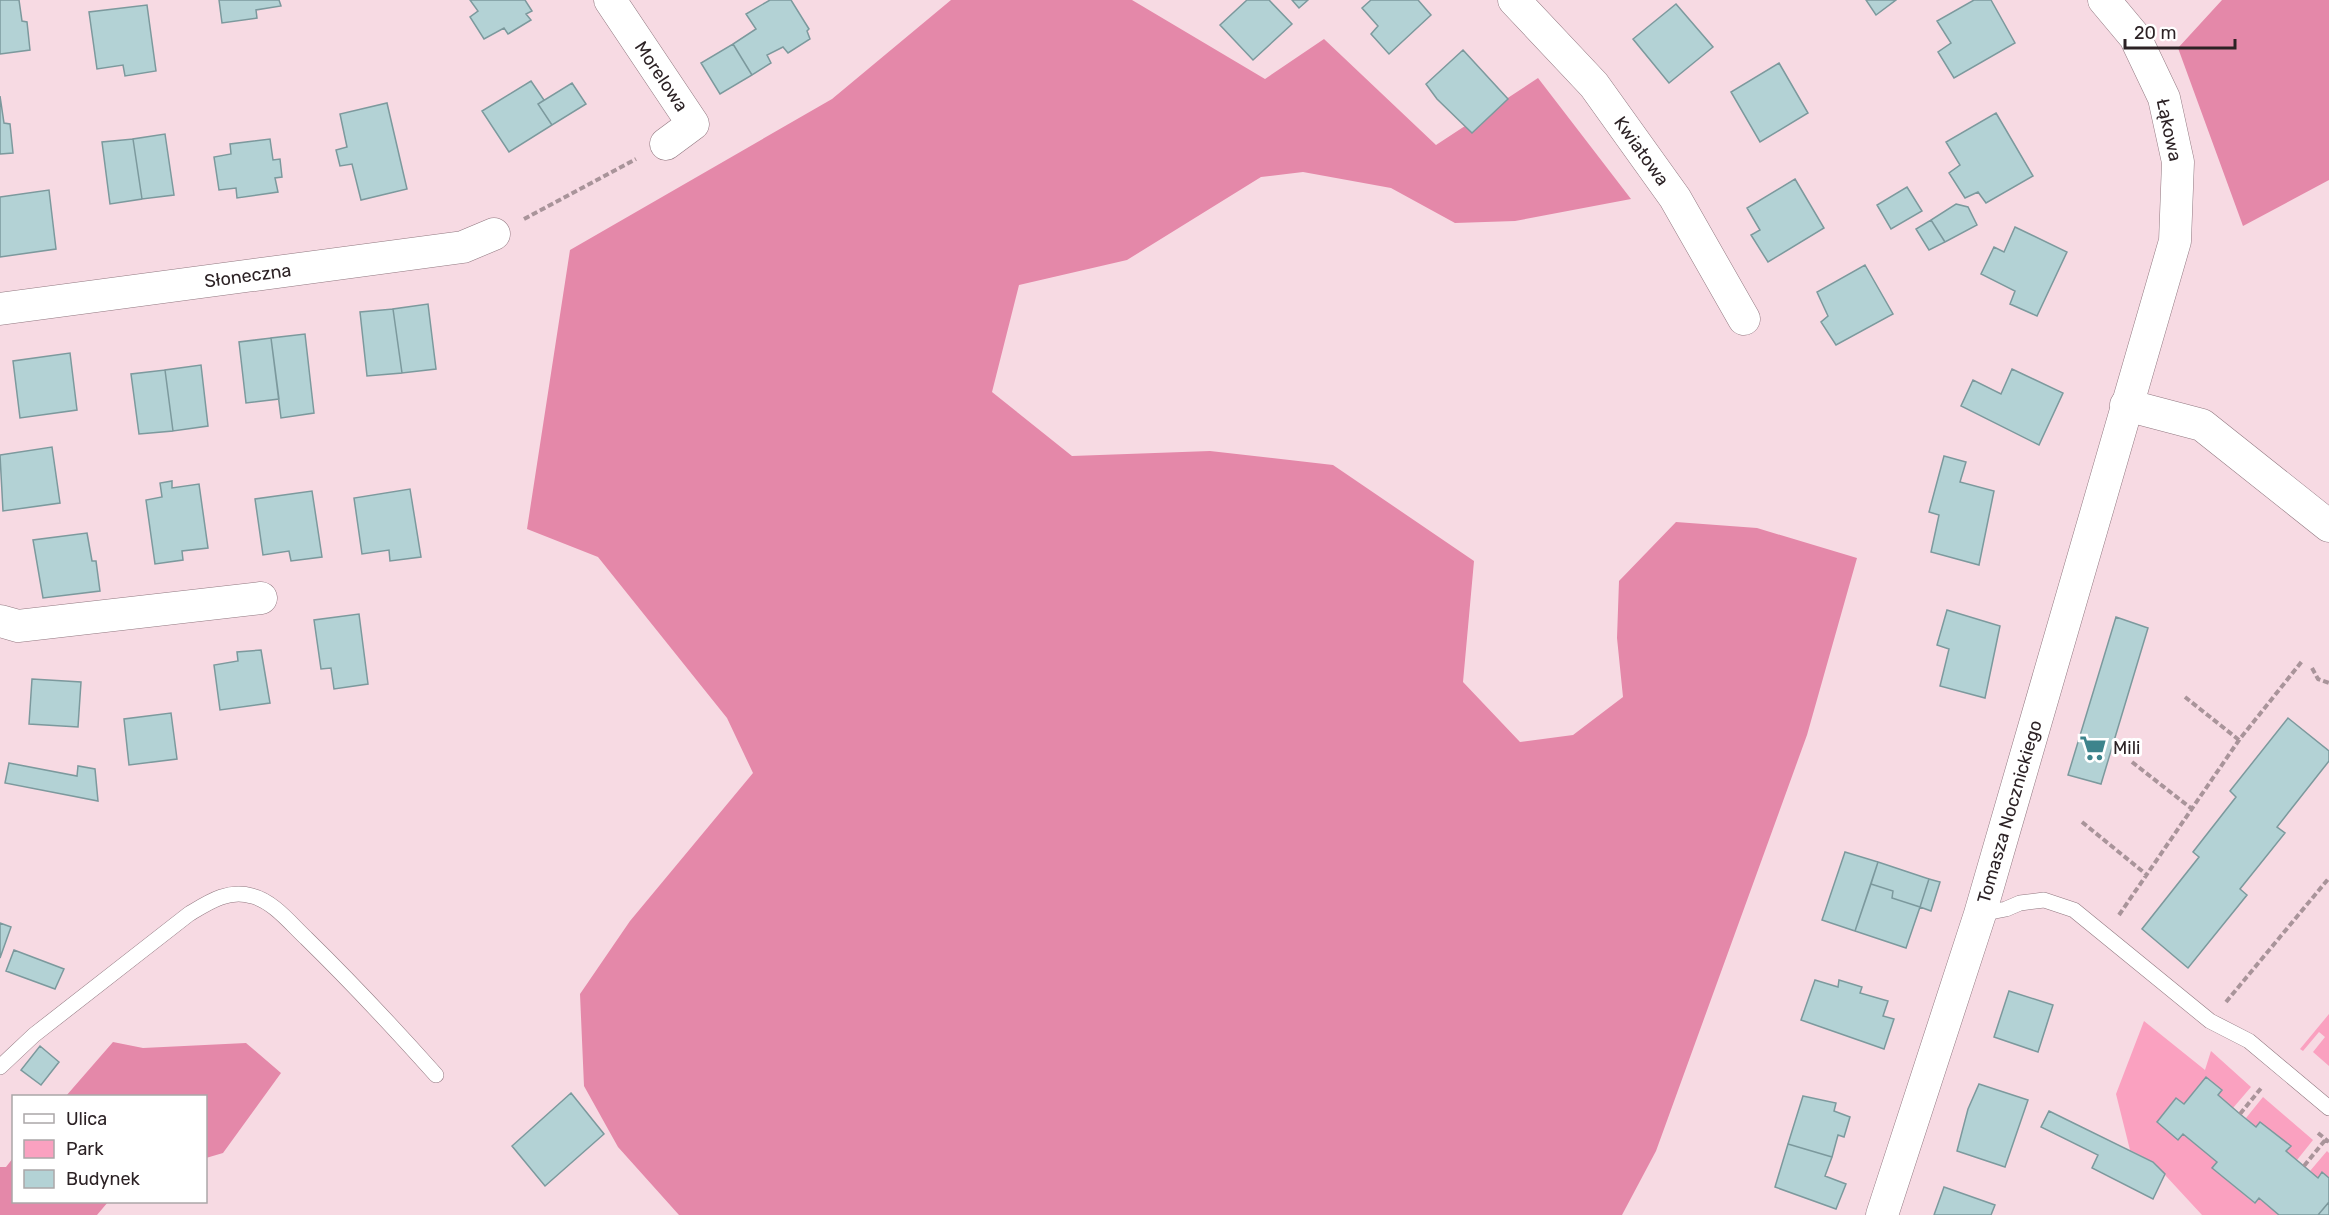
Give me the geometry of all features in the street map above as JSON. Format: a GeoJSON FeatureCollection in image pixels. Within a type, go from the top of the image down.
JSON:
{"type":"FeatureCollection","features":[{"type":"Feature","properties":{"kind":"street","name":"Morelowa"},"geometry":{"type":"LineString","coordinates":[[610,0],[693,124],[666,144]]}},
{"type":"Feature","properties":{"kind":"street","name":"Kwiatowa"},"geometry":{"type":"LineString","coordinates":[[1514,0],[1594,85],[1675,198],[1744,319]]}},
{"type":"Feature","properties":{"kind":"street","name":"Łąkowa"},"geometry":{"type":"LineString","coordinates":[[2104,0],[2135,37],[2164,98],[2178,162],[2175,241]]}},
{"type":"Feature","properties":{"kind":"street","name":"Słoneczna"},"geometry":{"type":"LineString","coordinates":[[0,309],[463,247],[494,234]]}},
{"type":"Feature","properties":{"kind":"street","name":"Tomasza Nocznickiego"},"geometry":{"type":"LineString","coordinates":[[1882,1215],[1980,914],[2175,241]]}},
{"type":"Feature","properties":{"kind":"street"},"geometry":{"type":"LineString","coordinates":[[2126,405],[2202,425],[2329,526]]}},
{"type":"Feature","properties":{"kind":"street"},"geometry":{"type":"LineString","coordinates":[[0,621],[18,626],[261,598]]}},
{"type":"Feature","properties":{"kind":"lane"},"geometry":{"type":"LineString","coordinates":[[0,1067],[34,1035],[189,914],[215,899],[235,893],[255,896],[275,909],[361,991],[436,1075]]}},
{"type":"Feature","properties":{"kind":"lane"},"geometry":{"type":"LineString","coordinates":[[1980,914],[2006,909],[2020,903],[2044,900],[2074,910],[2210,1022],[2249,1041],[2329,1108]]}},
{"type":"Feature","properties":{"kind":"path"},"geometry":{"type":"LineString","coordinates":[[494,234],[666,144]]}},
{"type":"Feature","properties":{"kind":"path"},"geometry":{"type":"LineString","coordinates":[[2103,934],[2147,875],[2239,740],[2303,660]]}},
{"type":"Feature","properties":{"kind":"path"},"geometry":{"type":"LineString","coordinates":[[2312,668],[2318,679],[2329,684]]}},
{"type":"Feature","properties":{"kind":"path"},"geometry":{"type":"LineString","coordinates":[[2185,697],[2239,740]]}},
{"type":"Feature","properties":{"kind":"path"},"geometry":{"type":"LineString","coordinates":[[2132,762],[2192,808]]}},
{"type":"Feature","properties":{"kind":"path"},"geometry":{"type":"LineString","coordinates":[[2082,822],[2147,875]]}},
{"type":"Feature","properties":{"kind":"path"},"geometry":{"type":"LineString","coordinates":[[2210,1022],[2329,878]]}},
{"type":"Feature","properties":{"kind":"path"},"geometry":{"type":"LineString","coordinates":[[2240,1114],[2262,1087]]}},
{"type":"Feature","properties":{"kind":"path"},"geometry":{"type":"LineString","coordinates":[[2304,1166],[2326,1139]]}},
{"type":"Feature","properties":{"kind":"green space"},"geometry":{"type":"Polygon","coordinates":[[[2329,1014],[2329,1066],[2313,1052],[2325,1037],[2319,1032],[2303,1051],[2300,1049],[2329,1014]]]}},
{"type":"Feature","properties":{"kind":"green space"},"geometry":{"type":"Polygon","coordinates":[[[2144,1021],[2205,1070],[2211,1051],[2251,1087],[2233,1108],[2218,1095],[2222,1090],[2184,1104],[2176,1098],[2157,1122],[2178,1139],[2183,1134],[2217,1162],[2212,1168],[2254,1203],[2259,1198],[2279,1215],[2202,1215],[2153,1162],[2130,1150],[2116,1094],[2144,1021]]]}},
{"type":"Feature","properties":{"kind":"green space"},"geometry":{"type":"Polygon","coordinates":[[[2263,1097],[2313,1140],[2297,1160],[2286,1151],[2290,1146],[2260,1122],[2256,1127],[2246,1118],[2263,1097]]]}},
{"type":"Feature","properties":{"kind":"green space"},"geometry":{"type":"Polygon","coordinates":[[[2327,1151],[2329,1153],[2329,1178],[2322,1172],[2318,1178],[2310,1171],[2327,1151]]]}},
{"type":"Feature","properties":{"kind":"shaded area"},"geometry":{"type":"Polygon","coordinates":[[[951,0],[1132,0],[1265,79],[1324,39],[1436,145],[1538,78],[1631,199],[1515,221],[1455,223],[1391,188],[1303,172],[1261,177],[1127,260],[1019,285],[992,392],[1072,456],[1210,451],[1333,465],[1474,561],[1463,682],[1520,742],[1573,735],[1623,697],[1617,638],[1619,581],[1676,522],[1757,528],[1857,558],[1807,735],[1656,1151],[1622,1215],[679,1215],[618,1147],[584,1086],[580,994],[630,921],[753,773],[727,718],[598,557],[527,529],[570,250],[832,99],[951,0]]]}},
{"type":"Feature","properties":{"kind":"shaded area"},"geometry":{"type":"Polygon","coordinates":[[[2222,0],[2329,0],[2329,180],[2243,226],[2178,48],[2222,0]]]}},
{"type":"Feature","properties":{"kind":"shaded area"},"geometry":{"type":"Polygon","coordinates":[[[113,1042],[143,1048],[246,1043],[281,1073],[223,1153],[207,1158],[207,1095],[67,1095],[113,1042]]]}},
{"type":"Feature","properties":{"kind":"shaded area"},"geometry":{"type":"Polygon","coordinates":[[[12,1159],[12,1203],[107,1203],[97,1215],[0,1215],[0,1167],[6,1167],[12,1159]]]}},
{"type":"Feature","properties":{"kind":"building"},"geometry":{"type":"Polygon","coordinates":[[[0,0],[19,0],[22,21],[27,22],[30,50],[0,54],[0,0]]]}},
{"type":"Feature","properties":{"kind":"building"},"geometry":{"type":"Polygon","coordinates":[[[219,0],[279,0],[281,6],[256,10],[257,18],[222,23],[219,0]]]}},
{"type":"Feature","properties":{"kind":"building"},"geometry":{"type":"Polygon","coordinates":[[[470,0],[525,0],[532,11],[526,14],[531,20],[508,34],[504,28],[484,39],[470,17],[478,11],[470,0]]]}},
{"type":"Feature","properties":{"kind":"building"},"geometry":{"type":"Polygon","coordinates":[[[770,0],[791,0],[809,29],[807,31],[810,39],[788,53],[783,47],[767,55],[771,63],[752,75],[733,44],[756,29],[746,14],[770,0]]]}},
{"type":"Feature","properties":{"kind":"building"},"geometry":{"type":"Polygon","coordinates":[[[1247,0],[1269,0],[1292,24],[1253,60],[1220,25],[1247,0]]]}},
{"type":"Feature","properties":{"kind":"building"},"geometry":{"type":"Polygon","coordinates":[[[1292,0],[1308,0],[1299,8],[1292,0]]]}},
{"type":"Feature","properties":{"kind":"building"},"geometry":{"type":"Polygon","coordinates":[[[1371,0],[1418,0],[1431,15],[1389,54],[1371,34],[1378,26],[1362,8],[1371,0]]]}},
{"type":"Feature","properties":{"kind":"building"},"geometry":{"type":"Polygon","coordinates":[[[1866,0],[1896,0],[1876,15],[1866,0]]]}},
{"type":"Feature","properties":{"kind":"building"},"geometry":{"type":"Polygon","coordinates":[[[1974,0],[1991,0],[2015,43],[1954,78],[1938,52],[1951,43],[1937,21],[1974,0]]]}},
{"type":"Feature","properties":{"kind":"building"},"geometry":{"type":"Polygon","coordinates":[[[1676,4],[1713,47],[1669,83],[1633,39],[1676,4]]]}},
{"type":"Feature","properties":{"kind":"building"},"geometry":{"type":"Polygon","coordinates":[[[147,5],[156,71],[125,76],[123,65],[97,69],[89,12],[147,5]]]}},
{"type":"Feature","properties":{"kind":"building"},"geometry":{"type":"Polygon","coordinates":[[[733,44],[752,75],[720,94],[701,63],[733,44]]]}},
{"type":"Feature","properties":{"kind":"building"},"geometry":{"type":"Polygon","coordinates":[[[1463,50],[1508,99],[1472,133],[1437,99],[1426,84],[1463,50]]]}},
{"type":"Feature","properties":{"kind":"building"},"geometry":{"type":"Polygon","coordinates":[[[1779,63],[1808,113],[1760,142],[1731,92],[1779,63]]]}},
{"type":"Feature","properties":{"kind":"building"},"geometry":{"type":"Polygon","coordinates":[[[531,81],[544,100],[538,104],[552,125],[509,152],[482,111],[531,81]]]}},
{"type":"Feature","properties":{"kind":"building"},"geometry":{"type":"Polygon","coordinates":[[[572,83],[586,104],[552,125],[538,104],[572,83]]]}},
{"type":"Feature","properties":{"kind":"building"},"geometry":{"type":"Polygon","coordinates":[[[0,96],[4,123],[10,124],[13,153],[0,154],[0,96]]]}},
{"type":"Feature","properties":{"kind":"building"},"geometry":{"type":"Polygon","coordinates":[[[387,103],[407,189],[361,200],[352,164],[340,166],[336,150],[347,147],[340,114],[387,103]]]}},
{"type":"Feature","properties":{"kind":"building"},"geometry":{"type":"Polygon","coordinates":[[[1996,113],[2033,176],[1986,203],[1978,192],[1965,198],[1949,173],[1960,165],[1946,142],[1996,113]]]}},
{"type":"Feature","properties":{"kind":"building"},"geometry":{"type":"Polygon","coordinates":[[[165,134],[174,195],[142,199],[133,139],[165,134]]]}},
{"type":"Feature","properties":{"kind":"building"},"geometry":{"type":"Polygon","coordinates":[[[133,139],[142,199],[110,204],[102,142],[133,139]]]}},
{"type":"Feature","properties":{"kind":"building"},"geometry":{"type":"Polygon","coordinates":[[[270,139],[273,160],[280,159],[282,177],[275,178],[278,192],[237,198],[236,188],[219,190],[214,157],[231,154],[230,144],[270,139]]]}},
{"type":"Feature","properties":{"kind":"building"},"geometry":{"type":"Polygon","coordinates":[[[1795,179],[1824,228],[1768,262],[1751,235],[1760,230],[1747,208],[1795,179]]]}},
{"type":"Feature","properties":{"kind":"building"},"geometry":{"type":"Polygon","coordinates":[[[1907,187],[1922,211],[1891,229],[1877,205],[1907,187]]]}},
{"type":"Feature","properties":{"kind":"building"},"geometry":{"type":"Polygon","coordinates":[[[49,190],[56,249],[0,257],[0,197],[49,190]]]}},
{"type":"Feature","properties":{"kind":"building"},"geometry":{"type":"Polygon","coordinates":[[[1956,204],[1968,207],[1977,225],[1945,242],[1931,220],[1956,204]]]}},
{"type":"Feature","properties":{"kind":"building"},"geometry":{"type":"Polygon","coordinates":[[[1931,220],[1945,242],[1929,250],[1916,229],[1931,220]]]}},
{"type":"Feature","properties":{"kind":"building"},"geometry":{"type":"Polygon","coordinates":[[[2015,227],[2067,252],[2037,316],[2010,304],[2015,291],[1981,274],[1994,247],[2004,252],[2015,227]]]}},
{"type":"Feature","properties":{"kind":"building"},"geometry":{"type":"Polygon","coordinates":[[[1865,265],[1893,314],[1836,345],[1821,322],[1828,316],[1817,292],[1865,265]]]}},
{"type":"Feature","properties":{"kind":"building"},"geometry":{"type":"Polygon","coordinates":[[[428,304],[436,369],[402,373],[393,309],[428,304]]]}},
{"type":"Feature","properties":{"kind":"building"},"geometry":{"type":"Polygon","coordinates":[[[393,309],[402,373],[367,376],[360,312],[393,309]]]}},
{"type":"Feature","properties":{"kind":"building"},"geometry":{"type":"Polygon","coordinates":[[[305,334],[314,413],[281,418],[271,338],[305,334]]]}},
{"type":"Feature","properties":{"kind":"building"},"geometry":{"type":"Polygon","coordinates":[[[271,338],[279,399],[246,403],[239,342],[271,338]]]}},
{"type":"Feature","properties":{"kind":"building"},"geometry":{"type":"Polygon","coordinates":[[[70,353],[77,410],[20,418],[13,361],[70,353]]]}},
{"type":"Feature","properties":{"kind":"building"},"geometry":{"type":"Polygon","coordinates":[[[201,365],[208,426],[173,431],[165,370],[201,365]]]}},
{"type":"Feature","properties":{"kind":"building"},"geometry":{"type":"Polygon","coordinates":[[[2012,369],[2063,393],[2039,445],[1961,406],[1973,380],[2001,394],[2012,369]]]}},
{"type":"Feature","properties":{"kind":"building"},"geometry":{"type":"Polygon","coordinates":[[[165,370],[173,431],[139,434],[131,374],[165,370]]]}},
{"type":"Feature","properties":{"kind":"building"},"geometry":{"type":"Polygon","coordinates":[[[52,447],[60,503],[3,511],[0,455],[52,447]]]}},
{"type":"Feature","properties":{"kind":"building"},"geometry":{"type":"Polygon","coordinates":[[[1944,456],[1966,462],[1960,482],[1994,491],[1979,565],[1931,552],[1939,515],[1929,512],[1944,456]]]}},
{"type":"Feature","properties":{"kind":"building"},"geometry":{"type":"Polygon","coordinates":[[[172,481],[172,488],[199,484],[208,548],[182,551],[183,560],[155,564],[146,500],[162,497],[160,483],[172,481]]]}},
{"type":"Feature","properties":{"kind":"building"},"geometry":{"type":"Polygon","coordinates":[[[410,489],[421,557],[390,561],[389,550],[362,554],[354,498],[410,489]]]}},
{"type":"Feature","properties":{"kind":"building"},"geometry":{"type":"Polygon","coordinates":[[[312,491],[322,557],[291,561],[289,551],[263,555],[255,499],[312,491]]]}},
{"type":"Feature","properties":{"kind":"building"},"geometry":{"type":"Polygon","coordinates":[[[87,533],[92,561],[96,561],[100,591],[43,598],[33,540],[87,533]]]}},
{"type":"Feature","properties":{"kind":"building"},"geometry":{"type":"Polygon","coordinates":[[[1947,610],[2000,626],[1985,698],[1940,686],[1949,649],[1937,645],[1947,610]]]}},
{"type":"Feature","properties":{"kind":"building"},"geometry":{"type":"Polygon","coordinates":[[[359,614],[368,684],[334,689],[331,668],[321,669],[314,620],[359,614]]]}},
{"type":"Feature","properties":{"kind":"building"},"geometry":{"type":"Polygon","coordinates":[[[2116,617],[2148,628],[2101,784],[2068,775],[2116,617]]]}},
{"type":"Feature","properties":{"kind":"building"},"geometry":{"type":"Polygon","coordinates":[[[261,650],[270,703],[220,710],[214,665],[238,661],[237,652],[261,650]]]}},
{"type":"Feature","properties":{"kind":"building"},"geometry":{"type":"Polygon","coordinates":[[[32,679],[81,682],[78,727],[29,724],[32,679]]]}},
{"type":"Feature","properties":{"kind":"building"},"geometry":{"type":"Polygon","coordinates":[[[171,713],[177,759],[129,765],[124,719],[171,713]]]}},
{"type":"Feature","properties":{"kind":"building"},"geometry":{"type":"Polygon","coordinates":[[[2288,718],[2329,751],[2329,761],[2277,827],[2285,833],[2240,889],[2247,895],[2188,968],[2142,929],[2199,857],[2193,852],[2236,797],[2230,791],[2288,718]]]}},
{"type":"Feature","properties":{"kind":"building"},"geometry":{"type":"Polygon","coordinates":[[[9,763],[77,776],[78,766],[95,769],[98,801],[5,783],[9,763]]]}},
{"type":"Feature","properties":{"kind":"building"},"geometry":{"type":"Polygon","coordinates":[[[1845,852],[1878,862],[1855,931],[1822,920],[1845,852]]]}},
{"type":"Feature","properties":{"kind":"building"},"geometry":{"type":"Polygon","coordinates":[[[1878,862],[1929,879],[1920,907],[1892,898],[1893,891],[1871,884],[1878,862]]]}},
{"type":"Feature","properties":{"kind":"building"},"geometry":{"type":"Polygon","coordinates":[[[1929,879],[1940,882],[1931,911],[1920,907],[1929,879]]]}},
{"type":"Feature","properties":{"kind":"building"},"geometry":{"type":"Polygon","coordinates":[[[1871,884],[1893,891],[1892,898],[1920,907],[1906,948],[1855,931],[1871,884]]]}},
{"type":"Feature","properties":{"kind":"building"},"geometry":{"type":"Polygon","coordinates":[[[0,923],[11,927],[0,958],[0,923]]]}},
{"type":"Feature","properties":{"kind":"building"},"geometry":{"type":"Polygon","coordinates":[[[14,950],[64,969],[55,989],[6,971],[14,950]]]}},
{"type":"Feature","properties":{"kind":"building"},"geometry":{"type":"Polygon","coordinates":[[[1815,980],[1838,987],[1839,980],[1862,987],[1860,993],[1888,1001],[1883,1016],[1894,1019],[1884,1049],[1801,1020],[1815,980]]]}},
{"type":"Feature","properties":{"kind":"building"},"geometry":{"type":"Polygon","coordinates":[[[2009,991],[2053,1005],[2038,1052],[1994,1037],[2009,991]]]}},
{"type":"Feature","properties":{"kind":"building"},"geometry":{"type":"Polygon","coordinates":[[[40,1046],[59,1062],[41,1085],[21,1070],[40,1046]]]}},
{"type":"Feature","properties":{"kind":"building"},"geometry":{"type":"Polygon","coordinates":[[[2206,1077],[2222,1090],[2218,1095],[2240,1114],[2256,1127],[2260,1122],[2291,1146],[2286,1151],[2318,1178],[2322,1172],[2329,1178],[2329,1202],[2318,1215],[2279,1215],[2259,1198],[2255,1203],[2212,1168],[2217,1162],[2183,1134],[2178,1140],[2157,1122],[2176,1098],[2184,1104],[2206,1077]]]}},
{"type":"Feature","properties":{"kind":"building"},"geometry":{"type":"Polygon","coordinates":[[[1979,1084],[2028,1100],[2005,1167],[1957,1151],[1968,1109],[1979,1084]]]}},
{"type":"Feature","properties":{"kind":"building"},"geometry":{"type":"Polygon","coordinates":[[[571,1093],[604,1134],[545,1186],[512,1146],[571,1093]]]}},
{"type":"Feature","properties":{"kind":"building"},"geometry":{"type":"Polygon","coordinates":[[[1803,1096],[1836,1103],[1834,1111],[1850,1117],[1844,1137],[1838,1135],[1832,1157],[1788,1144],[1803,1096]]]}},
{"type":"Feature","properties":{"kind":"building"},"geometry":{"type":"Polygon","coordinates":[[[2049,1111],[2153,1162],[2165,1174],[2153,1199],[2092,1168],[2098,1155],[2041,1127],[2049,1111]]]}},
{"type":"Feature","properties":{"kind":"building"},"geometry":{"type":"Polygon","coordinates":[[[1788,1144],[1832,1157],[1825,1176],[1846,1184],[1836,1209],[1775,1187],[1788,1144]]]}},
{"type":"Feature","properties":{"kind":"building"},"geometry":{"type":"Polygon","coordinates":[[[1944,1187],[1995,1205],[1991,1215],[1934,1215],[1944,1187]]]}},
{"type":"Feature","properties":{"kind":"building"},"geometry":{"type":"Polygon","coordinates":[[[2329,1202],[2329,1215],[2318,1215],[2329,1202]]]}},
{"type":"Feature","properties":{"kind":"place","name":"Mili"},"geometry":{"type":"Point","coordinates":[2093,748]}}]}
